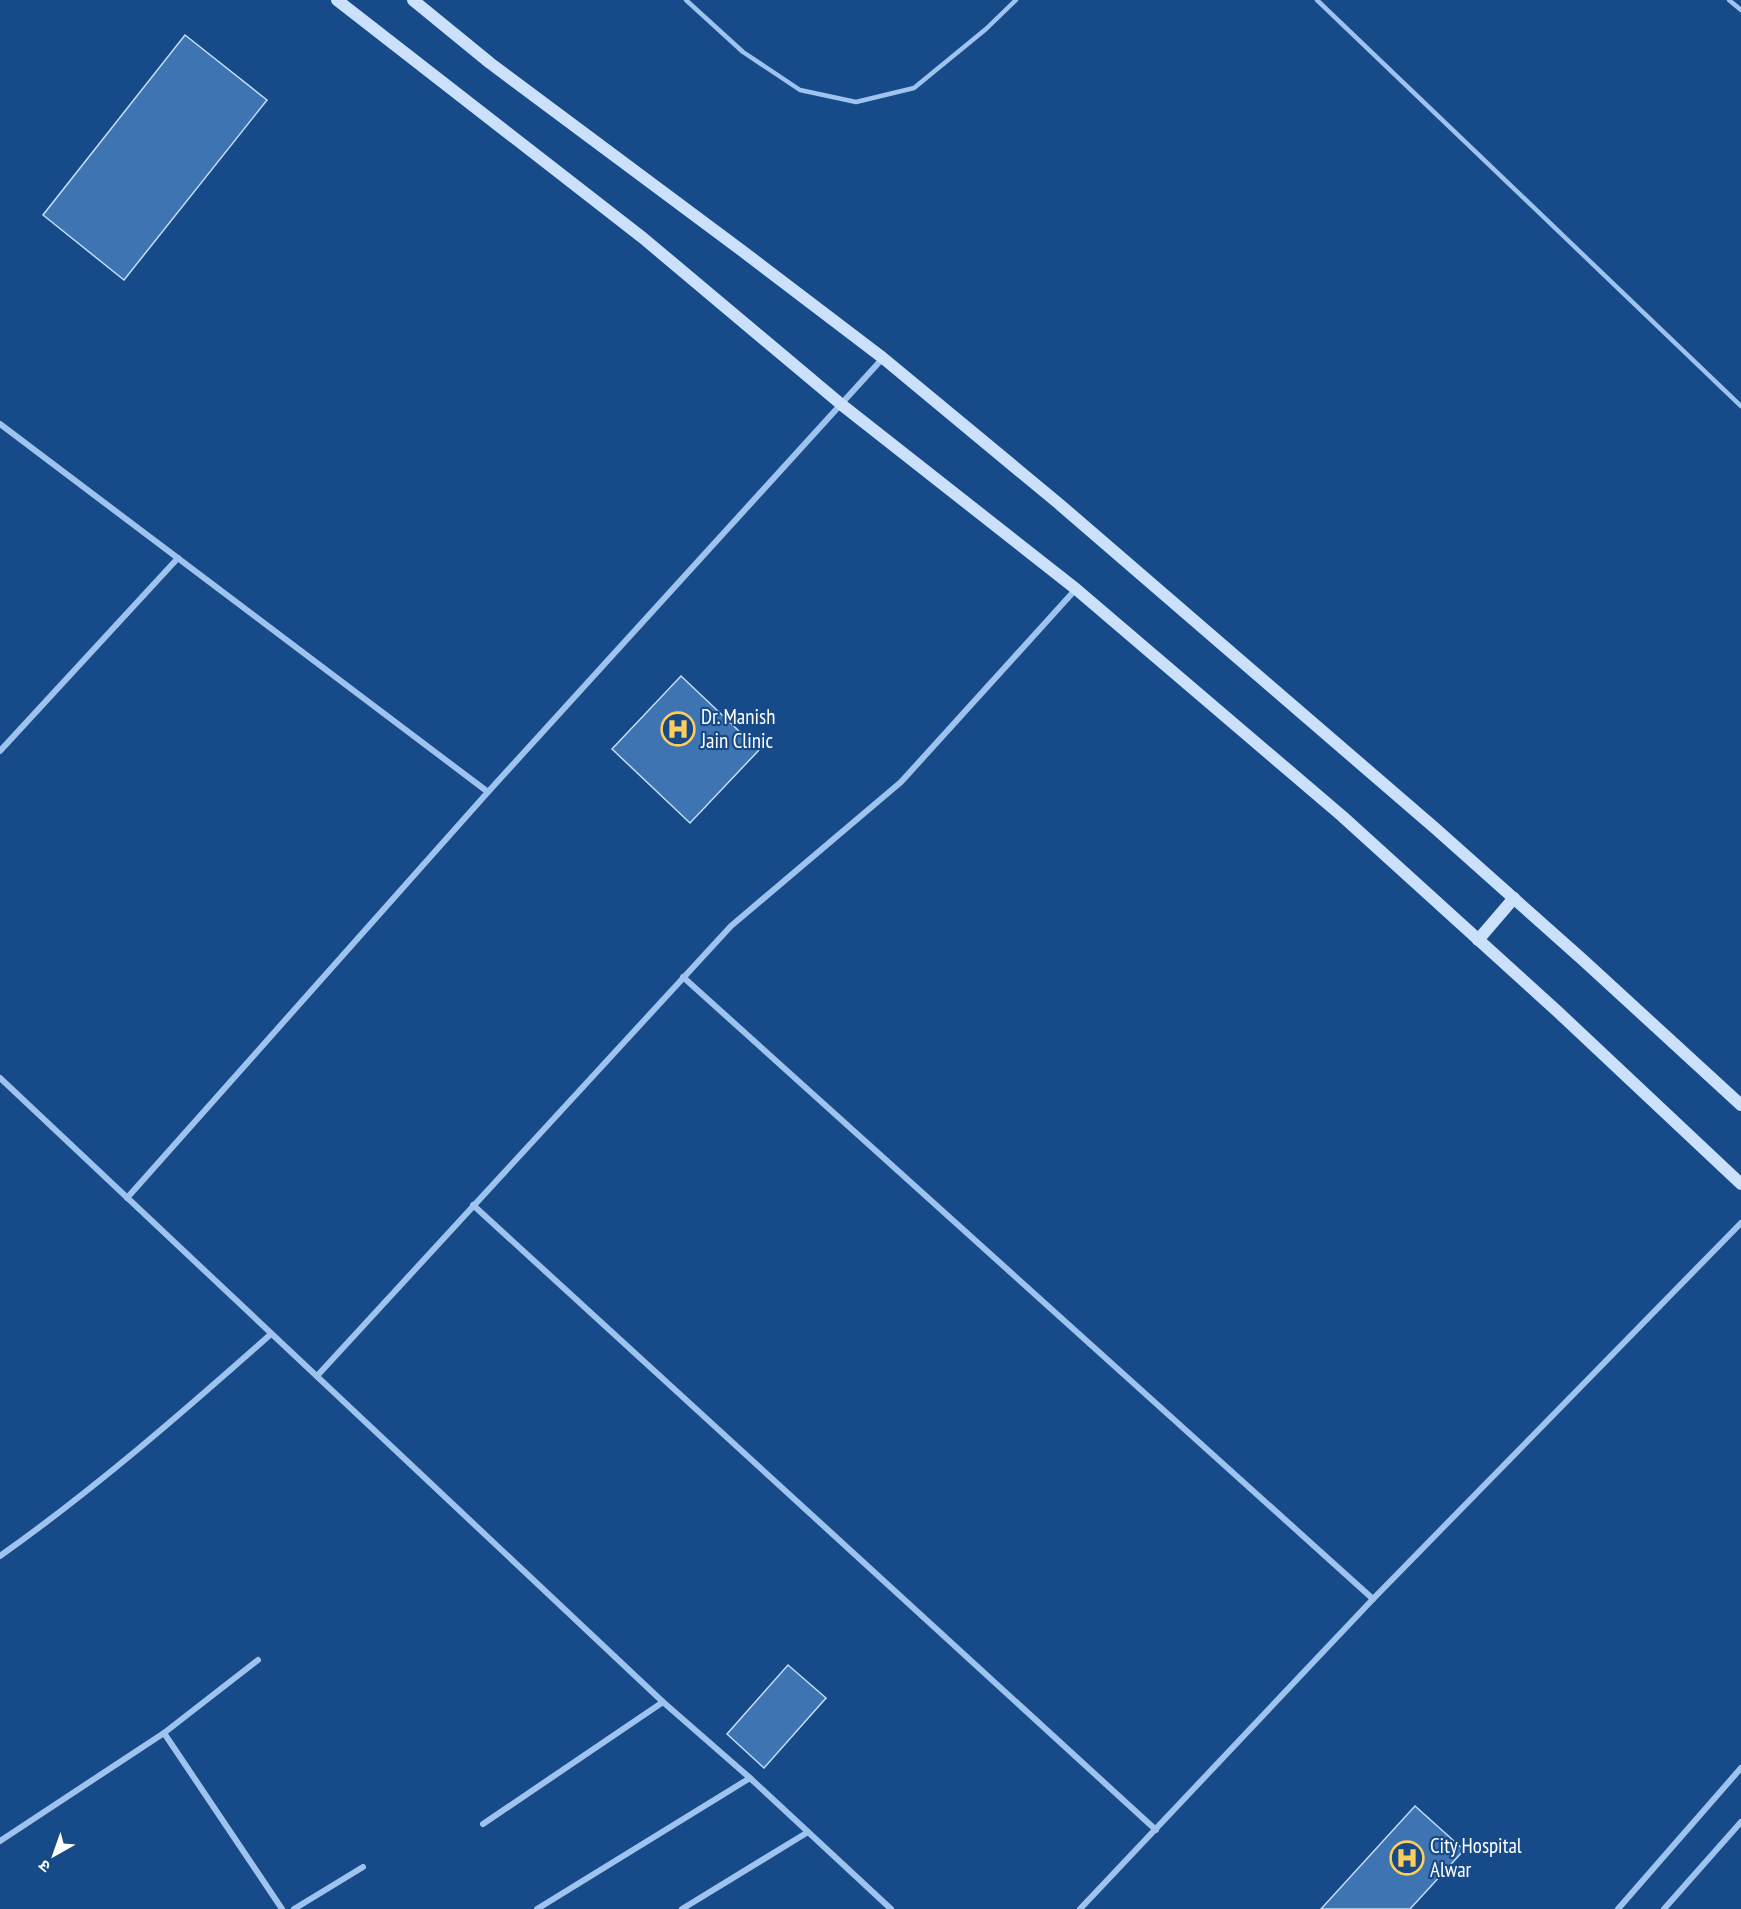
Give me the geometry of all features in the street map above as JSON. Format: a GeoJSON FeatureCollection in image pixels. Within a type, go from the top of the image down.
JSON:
{"type":"FeatureCollection","features":[{"type":"Feature","properties":{"kind":"main road"},"geometry":{"type":"LineString","coordinates":[[338,0],[643,238],[842,405],[1076,589],[1342,816],[1741,1184]]}},
{"type":"Feature","properties":{"kind":"main road"},"geometry":{"type":"LineString","coordinates":[[413,0],[490,63],[883,358],[1058,504],[1436,829],[1741,1105]]}},
{"type":"Feature","properties":{"kind":"main road"},"geometry":{"type":"LineString","coordinates":[[1478,940],[1514,898]]}},
{"type":"Feature","properties":{"kind":"street"},"geometry":{"type":"LineString","coordinates":[[127,1198],[488,792],[883,358]]}},
{"type":"Feature","properties":{"kind":"street"},"geometry":{"type":"LineString","coordinates":[[0,424],[488,792]]}},
{"type":"Feature","properties":{"kind":"street"},"geometry":{"type":"LineString","coordinates":[[0,751],[178,558]]}},
{"type":"Feature","properties":{"kind":"street"},"geometry":{"type":"LineString","coordinates":[[317,1376],[731,926],[901,782],[1076,589]]}},
{"type":"Feature","properties":{"kind":"street"},"geometry":{"type":"LineString","coordinates":[[683,977],[1373,1599]]}},
{"type":"Feature","properties":{"kind":"street"},"geometry":{"type":"LineString","coordinates":[[0,1078],[663,1702],[750,1778],[887,1908]]}},
{"type":"Feature","properties":{"kind":"street"},"geometry":{"type":"LineString","coordinates":[[473,1205],[1156,1830]]}},
{"type":"Feature","properties":{"kind":"street"},"geometry":{"type":"LineString","coordinates":[[1080,1909],[1373,1599],[1741,1223]]}},
{"type":"Feature","properties":{"kind":"street"},"geometry":{"type":"LineString","coordinates":[[0,1556],[144,1446],[271,1334]]}},
{"type":"Feature","properties":{"kind":"street"},"geometry":{"type":"LineString","coordinates":[[0,1841],[164,1733],[258,1660]]}},
{"type":"Feature","properties":{"kind":"street"},"geometry":{"type":"LineString","coordinates":[[483,1824],[663,1702]]}},
{"type":"Feature","properties":{"kind":"street"},"geometry":{"type":"LineString","coordinates":[[164,1733],[282,1909]]}},
{"type":"Feature","properties":{"kind":"street"},"geometry":{"type":"LineString","coordinates":[[1618,1909],[1741,1768]]}},
{"type":"Feature","properties":{"kind":"street"},"geometry":{"type":"LineString","coordinates":[[537,1909],[750,1778]]}},
{"type":"Feature","properties":{"kind":"street"},"geometry":{"type":"LineString","coordinates":[[1664,1909],[1741,1822]]}},
{"type":"Feature","properties":{"kind":"street"},"geometry":{"type":"LineString","coordinates":[[682,1909],[808,1832]]}},
{"type":"Feature","properties":{"kind":"street"},"geometry":{"type":"LineString","coordinates":[[294,1909],[363,1867]]}},
{"type":"Feature","properties":{"kind":"lane"},"geometry":{"type":"LineString","coordinates":[[686,0],[742,52],[800,90],[856,102],[914,88],[986,29],[1016,0]]}},
{"type":"Feature","properties":{"kind":"lane"},"geometry":{"type":"LineString","coordinates":[[1317,0],[1741,406]]}},
{"type":"Feature","properties":{"kind":"lane"},"geometry":{"type":"LineString","coordinates":[[1730,0],[1741,10]]}},
{"type":"Feature","properties":{"kind":"building"},"geometry":{"type":"Polygon","coordinates":[[[185,35],[267,100],[124,280],[43,215],[185,35]]]}},
{"type":"Feature","properties":{"kind":"building"},"geometry":{"type":"Polygon","coordinates":[[[681,676],[759,750],[690,823],[612,749],[681,676]]]}},
{"type":"Feature","properties":{"kind":"building"},"geometry":{"type":"Polygon","coordinates":[[[788,1665],[826,1698],[764,1768],[727,1734],[788,1665]]]}},
{"type":"Feature","properties":{"kind":"building"},"geometry":{"type":"Polygon","coordinates":[[[1415,1806],[1464,1850],[1410,1909],[1321,1909],[1415,1806]]]}},
{"type":"Feature","properties":{"kind":"place","name":"Dr. Manish Jain Clinic"},"geometry":{"type":"Point","coordinates":[678,729]}},
{"type":"Feature","properties":{"kind":"place","name":"City Hospital Alwar"},"geometry":{"type":"Point","coordinates":[1407,1858]}}]}
